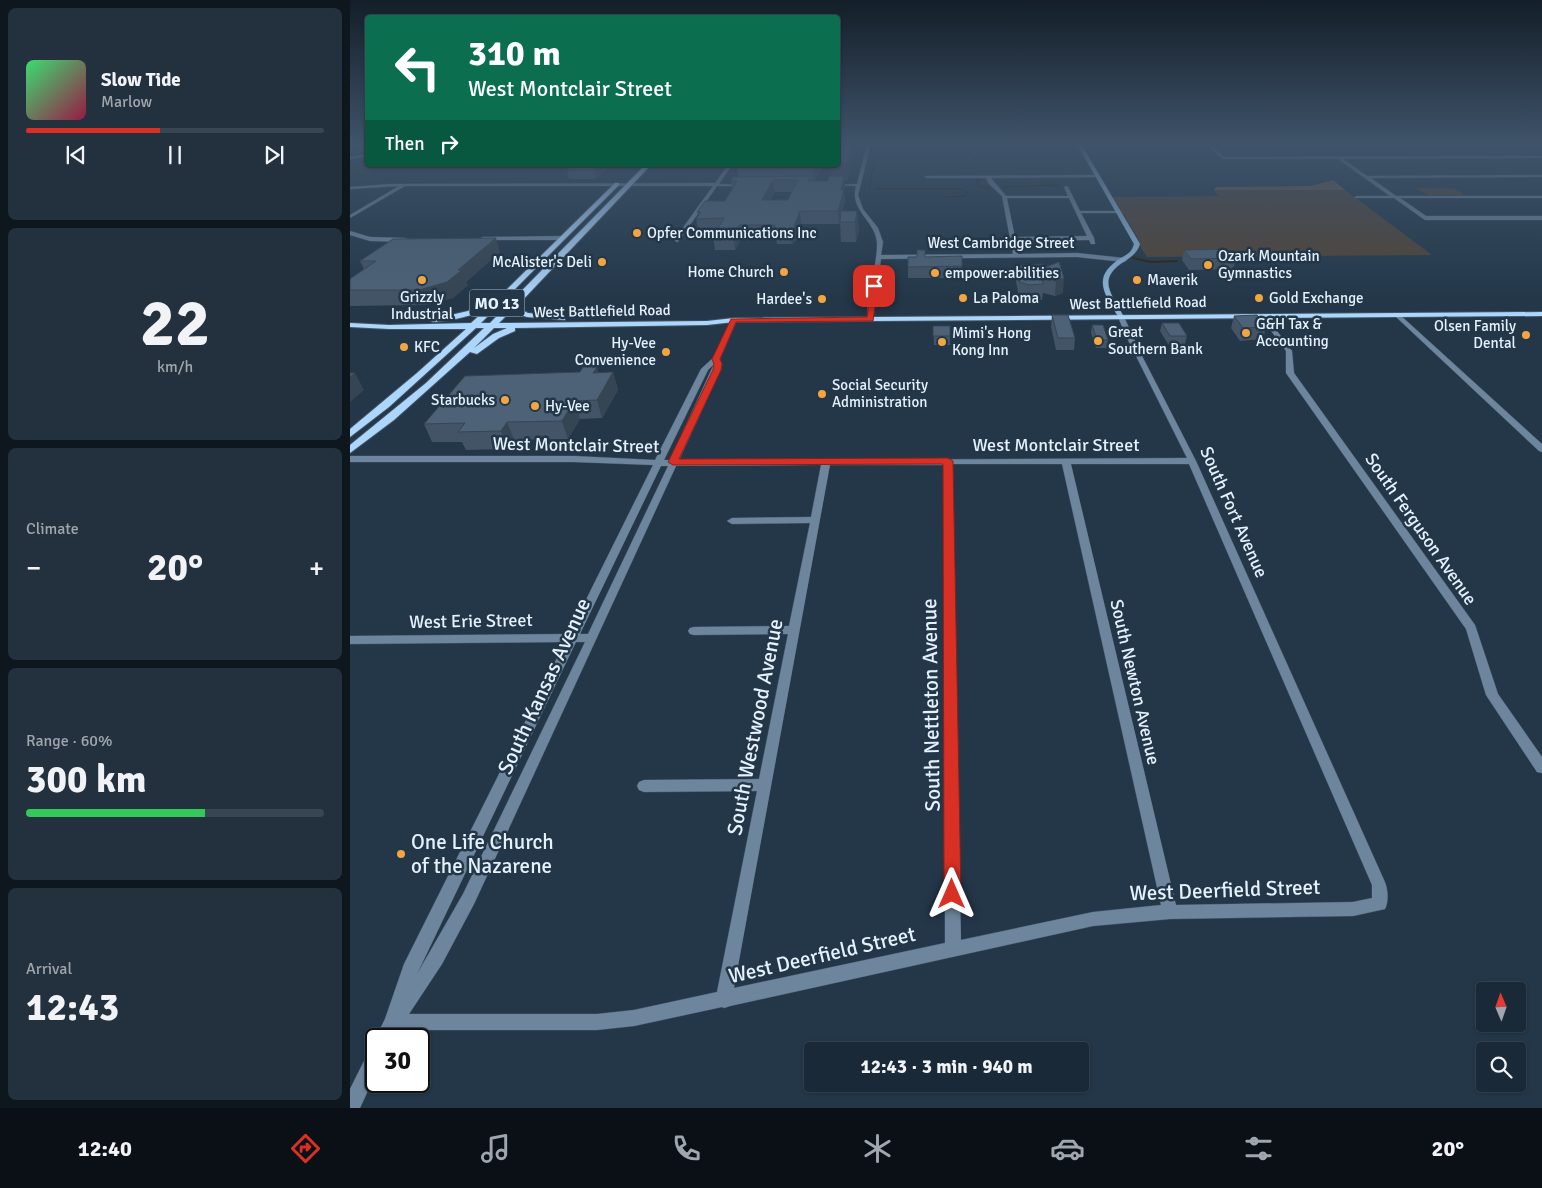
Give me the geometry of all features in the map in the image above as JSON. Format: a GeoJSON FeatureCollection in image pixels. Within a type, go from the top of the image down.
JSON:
{"type":"FeatureCollection","features":[{"type":"Feature","properties":{"kind":"main road","name":"MO 13"},"geometry":{"type":"LineString","coordinates":[[350,434],[416,380],[473,327],[606,196]]}},
{"type":"Feature","properties":{"kind":"main road","name":"MO 13"},"geometry":{"type":"LineString","coordinates":[[350,450],[417,396],[493,323],[618,196]]}},
{"type":"Feature","properties":{"kind":"main road"},"geometry":{"type":"LineString","coordinates":[[427,320],[457,317],[477,310],[516,278],[534,267]]}},
{"type":"Feature","properties":{"kind":"main road"},"geometry":{"type":"LineString","coordinates":[[511,305],[515,312],[527,315],[587,319]]}},
{"type":"Feature","properties":{"kind":"main road","name":"West Battlefield Road"},"geometry":{"type":"LineString","coordinates":[[350,324],[427,320],[480,320],[493,323],[538,326],[707,323],[734,320],[1542,314]]}},
{"type":"Feature","properties":{"kind":"main road","name":"West Battlefield Road"},"geometry":{"type":"LineString","coordinates":[[350,324],[389,327],[473,327],[493,323],[587,319],[708,317],[734,320]]}},
{"type":"Feature","properties":{"kind":"main road"},"geometry":{"type":"LineString","coordinates":[[417,396],[454,372],[480,347],[496,336],[512,330],[538,326]]}},
{"type":"Feature","properties":{"kind":"main road"},"geometry":{"type":"LineString","coordinates":[[389,327],[440,331],[449,333],[452,336],[448,345],[416,380]]}},
{"type":"Feature","properties":{"kind":"street"},"geometry":{"type":"LineString","coordinates":[[350,218],[386,196]]}},
{"type":"Feature","properties":{"kind":"street"},"geometry":{"type":"LineString","coordinates":[[678,240],[709,196]]}},
{"type":"Feature","properties":{"kind":"street"},"geometry":{"type":"LineString","coordinates":[[858,196],[857,200],[878,233],[880,242],[870,319]]}},
{"type":"Feature","properties":{"kind":"street","name":"South Fort Avenue"},"geometry":{"type":"LineString","coordinates":[[1109,196],[1137,244],[1135,251],[1108,271],[1105,281],[1136,354],[1192,460],[1379,885],[1380,904]]}},
{"type":"Feature","properties":{"kind":"street"},"geometry":{"type":"LineString","coordinates":[[1013,239],[1092,241],[1071,197],[1004,198],[1016,256]]}},
{"type":"Feature","properties":{"kind":"street"},"geometry":{"type":"LineString","coordinates":[[1396,197],[1425,218],[1542,218]]}},
{"type":"Feature","properties":{"kind":"street"},"geometry":{"type":"LineString","coordinates":[[1356,198],[1542,197]]}},
{"type":"Feature","properties":{"kind":"street"},"geometry":{"type":"LineString","coordinates":[[1077,211],[1118,210]]}},
{"type":"Feature","properties":{"kind":"street"},"geometry":{"type":"LineString","coordinates":[[350,234],[377,239],[415,240]]}},
{"type":"Feature","properties":{"kind":"street"},"geometry":{"type":"LineString","coordinates":[[477,239],[562,238]]}},
{"type":"Feature","properties":{"kind":"street","name":"West Cambridge Street"},"geometry":{"type":"LineString","coordinates":[[879,257],[1091,255],[1124,260]]}},
{"type":"Feature","properties":{"kind":"street"},"geometry":{"type":"LineString","coordinates":[[1397,315],[1542,449]]}},
{"type":"Feature","properties":{"kind":"street","name":"South Ferguson Avenue"},"geometry":{"type":"LineString","coordinates":[[1263,316],[1289,351],[1290,373],[1471,628],[1492,695],[1542,768]]}},
{"type":"Feature","properties":{"kind":"street","name":"South Kansas Avenue"},"geometry":{"type":"LineString","coordinates":[[389,1028],[410,970],[658,462],[705,369],[716,359],[734,320]]}},
{"type":"Feature","properties":{"kind":"street","name":"South Kansas Avenue"},"geometry":{"type":"LineString","coordinates":[[392,1022],[421,985],[459,918],[717,370],[718,364],[716,359]]}},
{"type":"Feature","properties":{"kind":"street","name":"West Montclair Street"},"geometry":{"type":"LineString","coordinates":[[350,459],[574,459],[658,462],[1192,460]]}},
{"type":"Feature","properties":{"kind":"street","name":"South Westwood Avenue"},"geometry":{"type":"LineString","coordinates":[[724,1000],[813,520],[826,461]]}},
{"type":"Feature","properties":{"kind":"street","name":"South Nettleton Avenue"},"geometry":{"type":"LineString","coordinates":[[948,461],[953,949]]}},
{"type":"Feature","properties":{"kind":"street","name":"South Newton Avenue"},"geometry":{"type":"LineString","coordinates":[[1066,461],[1170,912]]}},
{"type":"Feature","properties":{"kind":"street"},"geometry":{"type":"LineString","coordinates":[[732,521],[813,520]]}},
{"type":"Feature","properties":{"kind":"street"},"geometry":{"type":"LineString","coordinates":[[694,631],[794,630]]}},
{"type":"Feature","properties":{"kind":"street","name":"West Erie Street"},"geometry":{"type":"LineString","coordinates":[[350,640],[592,638]]}},
{"type":"Feature","properties":{"kind":"street"},"geometry":{"type":"LineString","coordinates":[[644,786],[764,785]]}},
{"type":"Feature","properties":{"kind":"street","name":"West Deerfield Street"},"geometry":{"type":"LineString","coordinates":[[392,1022],[598,1022],[634,1018],[1093,919],[1170,912],[1353,909],[1380,904]]}},
{"type":"Feature","properties":{"kind":"street"},"geometry":{"type":"LineString","coordinates":[[350,1108],[365,1077]]}},
{"type":"Feature","properties":{"kind":"shaded area"},"geometry":{"type":"Polygon","coordinates":[[[1353,196],[1432,255],[1147,257],[1113,197],[1353,196]]]}},
{"type":"Feature","properties":{"kind":"building"},"geometry":{"type":"Polygon","coordinates":[[[728,196],[764,196],[762,200],[788,200],[790,196],[842,196],[838,211],[800,211],[794,227],[790,231],[775,231],[775,225],[739,225],[733,236],[713,236],[724,218],[696,219],[701,212],[697,212],[705,201],[725,201],[728,196]]]}},
{"type":"Feature","properties":{"kind":"building"},"geometry":{"type":"Polygon","coordinates":[[[841,211],[857,211],[855,222],[840,222],[841,211]]]}},
{"type":"Feature","properties":{"kind":"building"},"geometry":{"type":"Polygon","coordinates":[[[496,238],[458,270],[462,270],[447,282],[419,290],[350,290],[350,279],[376,261],[360,261],[393,239],[496,238]]]}},
{"type":"Feature","properties":{"kind":"building"},"geometry":{"type":"Polygon","coordinates":[[[1228,249],[1236,258],[1191,259],[1184,250],[1228,249]]]}},
{"type":"Feature","properties":{"kind":"building"},"geometry":{"type":"Polygon","coordinates":[[[917,250],[925,250],[925,257],[962,256],[962,266],[908,267],[908,257],[917,257],[917,250]]]}},
{"type":"Feature","properties":{"kind":"building"},"geometry":{"type":"Polygon","coordinates":[[[1059,262],[1064,278],[1056,281],[1042,277],[1043,284],[1029,285],[1020,282],[1017,267],[1043,264],[1043,268],[1059,262]]]}},
{"type":"Feature","properties":{"kind":"building"},"geometry":{"type":"Polygon","coordinates":[[[1052,315],[1068,315],[1075,338],[1058,338],[1052,315]]]}},
{"type":"Feature","properties":{"kind":"building"},"geometry":{"type":"Polygon","coordinates":[[[1257,315],[1266,327],[1243,328],[1234,316],[1257,315]]]}},
{"type":"Feature","properties":{"kind":"building"},"geometry":{"type":"Polygon","coordinates":[[[1162,323],[1179,323],[1187,336],[1170,336],[1162,323]]]}},
{"type":"Feature","properties":{"kind":"building"},"geometry":{"type":"Polygon","coordinates":[[[1092,325],[1103,325],[1108,340],[1097,340],[1092,325]]]}},
{"type":"Feature","properties":{"kind":"building"},"geometry":{"type":"Polygon","coordinates":[[[933,326],[950,326],[950,336],[933,336],[933,326]]]}},
{"type":"Feature","properties":{"kind":"building"},"geometry":{"type":"Polygon","coordinates":[[[583,367],[597,367],[593,373],[613,372],[597,400],[574,401],[562,421],[507,422],[501,431],[458,432],[465,423],[424,424],[465,376],[580,372],[583,367]]]}},
{"type":"Feature","properties":{"kind":"waterway"},"geometry":{"type":"LineString","coordinates":[[945,197],[965,196]]}},
{"type":"Feature","properties":{"kind":"waterway"},"geometry":{"type":"LineString","coordinates":[[1133,258],[1151,262],[1177,261]]}},
{"type":"Feature","properties":{"kind":"place","name":"Opfer Communications Inc"},"geometry":{"type":"Point","coordinates":[637,233]}},
{"type":"Feature","properties":{"kind":"place","name":"McAlister's Deli"},"geometry":{"type":"Point","coordinates":[602,262]}},
{"type":"Feature","properties":{"kind":"place","name":"Ozark Mountain Gymnastics"},"geometry":{"type":"Point","coordinates":[1208,265]}},
{"type":"Feature","properties":{"kind":"place","name":"Home Church"},"geometry":{"type":"Point","coordinates":[784,272]}},
{"type":"Feature","properties":{"kind":"place","name":"empower:abilities"},"geometry":{"type":"Point","coordinates":[935,273]}},
{"type":"Feature","properties":{"kind":"place","name":"Grizzly Industrial"},"geometry":{"type":"Point","coordinates":[422,280]}},
{"type":"Feature","properties":{"kind":"place","name":"Maverik"},"geometry":{"type":"Point","coordinates":[1137,280]}},
{"type":"Feature","properties":{"kind":"place","name":"La Paloma"},"geometry":{"type":"Point","coordinates":[963,298]}},
{"type":"Feature","properties":{"kind":"place","name":"Gold Exchange"},"geometry":{"type":"Point","coordinates":[1259,298]}},
{"type":"Feature","properties":{"kind":"place","name":"Hardee's"},"geometry":{"type":"Point","coordinates":[822,299]}},
{"type":"Feature","properties":{"kind":"place","name":"G&H Tax & Accounting"},"geometry":{"type":"Point","coordinates":[1246,333]}},
{"type":"Feature","properties":{"kind":"place","name":"Olsen Family Dental"},"geometry":{"type":"Point","coordinates":[1526,335]}},
{"type":"Feature","properties":{"kind":"place","name":"Great Southern Bank"},"geometry":{"type":"Point","coordinates":[1098,341]}},
{"type":"Feature","properties":{"kind":"place","name":"Mimi's Hong Kong Inn"},"geometry":{"type":"Point","coordinates":[942,342]}},
{"type":"Feature","properties":{"kind":"place","name":"KFC"},"geometry":{"type":"Point","coordinates":[404,347]}},
{"type":"Feature","properties":{"kind":"place","name":"Hy-Vee Convenience"},"geometry":{"type":"Point","coordinates":[666,352]}},
{"type":"Feature","properties":{"kind":"place","name":"Social Security Administration"},"geometry":{"type":"Point","coordinates":[822,394]}},
{"type":"Feature","properties":{"kind":"place","name":"Starbucks"},"geometry":{"type":"Point","coordinates":[505,400]}},
{"type":"Feature","properties":{"kind":"place","name":"Hy-Vee"},"geometry":{"type":"Point","coordinates":[535,406]}},
{"type":"Feature","properties":{"kind":"place","name":"One Life Church of the Nazarene"},"geometry":{"type":"Point","coordinates":[401,854]}},
{"type":"Feature","properties":{"kind":"route"},"geometry":{"type":"LineString","coordinates":[[874,286],[870,319],[734,320],[716,359],[718,364],[717,370],[673,462],[948,461],[952,894]]}}]}
